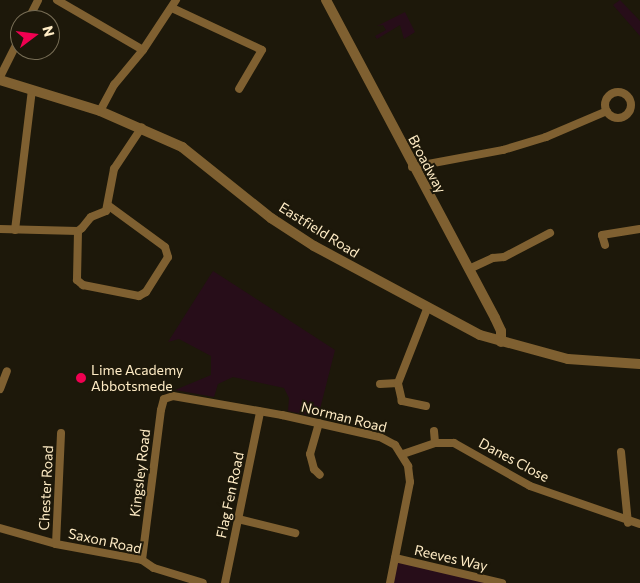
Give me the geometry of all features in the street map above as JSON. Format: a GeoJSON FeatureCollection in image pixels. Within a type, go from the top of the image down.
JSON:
{"type":"FeatureCollection","features":[{"type":"Feature","properties":{"kind":"street"},"geometry":{"type":"LineString","coordinates":[[57,0],[143,50]]}},
{"type":"Feature","properties":{"kind":"street"},"geometry":{"type":"LineString","coordinates":[[100,111],[114,85],[143,50],[176,0]]}},
{"type":"Feature","properties":{"kind":"street","name":"Broadway"},"geometry":{"type":"LineString","coordinates":[[326,0],[412,167],[501,331],[501,342]]}},
{"type":"Feature","properties":{"kind":"street"},"geometry":{"type":"LineString","coordinates":[[172,8],[262,50],[239,89]]}},
{"type":"Feature","properties":{"kind":"street"},"geometry":{"type":"LineString","coordinates":[[0,78],[10,58]]}},
{"type":"Feature","properties":{"kind":"street","name":"Eastfield Road"},"geometry":{"type":"LineString","coordinates":[[0,78],[100,111],[142,127],[182,146],[271,218],[314,246],[428,309],[501,342],[568,360],[640,364]]}},
{"type":"Feature","properties":{"kind":"street"},"geometry":{"type":"LineString","coordinates":[[16,230],[30,145],[32,90]]}},
{"type":"Feature","properties":{"kind":"street"},"geometry":{"type":"LineString","coordinates":[[412,167],[503,150],[546,137],[607,111]]}},
{"type":"Feature","properties":{"kind":"street"},"geometry":{"type":"LineString","coordinates":[[0,229],[78,231],[109,206],[114,169],[142,127]]}},
{"type":"Feature","properties":{"kind":"street"},"geometry":{"type":"LineString","coordinates":[[78,231],[78,280],[83,285],[139,296],[146,292],[168,257],[166,247],[109,206]]}},
{"type":"Feature","properties":{"kind":"street"},"geometry":{"type":"LineString","coordinates":[[604,245],[599,231],[640,229]]}},
{"type":"Feature","properties":{"kind":"street"},"geometry":{"type":"LineString","coordinates":[[469,269],[493,258],[504,257],[550,233]]}},
{"type":"Feature","properties":{"kind":"street"},"geometry":{"type":"LineString","coordinates":[[426,406],[402,401],[398,384],[428,309]]}},
{"type":"Feature","properties":{"kind":"street"},"geometry":{"type":"LineString","coordinates":[[0,389],[8,371]]}},
{"type":"Feature","properties":{"kind":"street"},"geometry":{"type":"LineString","coordinates":[[380,384],[398,384]]}},
{"type":"Feature","properties":{"kind":"street","name":"Norman Road"},"geometry":{"type":"LineString","coordinates":[[173,396],[319,423],[380,437],[395,445],[404,454]]}},
{"type":"Feature","properties":{"kind":"street","name":"Kingsley Road"},"geometry":{"type":"LineString","coordinates":[[142,560],[161,410],[164,399],[173,396]]}},
{"type":"Feature","properties":{"kind":"street","name":"Flag Fen Road"},"geometry":{"type":"LineString","coordinates":[[224,583],[260,412]]}},
{"type":"Feature","properties":{"kind":"street"},"geometry":{"type":"LineString","coordinates":[[319,423],[310,454],[314,469],[320,475]]}},
{"type":"Feature","properties":{"kind":"street"},"geometry":{"type":"LineString","coordinates":[[434,431],[436,443]]}},
{"type":"Feature","properties":{"kind":"street","name":"Chester Road"},"geometry":{"type":"LineString","coordinates":[[56,544],[61,433]]}},
{"type":"Feature","properties":{"kind":"street","name":"Danes Close"},"geometry":{"type":"LineString","coordinates":[[404,454],[436,443],[454,443],[530,486],[628,523],[640,524]]}},
{"type":"Feature","properties":{"kind":"street"},"geometry":{"type":"LineString","coordinates":[[621,452],[628,523]]}},
{"type":"Feature","properties":{"kind":"street"},"geometry":{"type":"LineString","coordinates":[[390,583],[410,482],[404,454]]}},
{"type":"Feature","properties":{"kind":"street"},"geometry":{"type":"LineString","coordinates":[[238,519],[295,533]]}},
{"type":"Feature","properties":{"kind":"street","name":"Saxon Road"},"geometry":{"type":"LineString","coordinates":[[0,528],[56,544],[142,560],[154,568],[203,583]]}},
{"type":"Feature","properties":{"kind":"street","name":"Reeves Way"},"geometry":{"type":"LineString","coordinates":[[395,558],[502,583]]}},
{"type":"Feature","properties":{"kind":"shaded area"},"geometry":{"type":"Polygon","coordinates":[[[620,0],[640,21],[640,36],[613,5],[620,0]]]}},
{"type":"Feature","properties":{"kind":"shaded area"},"geometry":{"type":"Polygon","coordinates":[[[405,12],[415,32],[404,39],[400,25],[377,39],[375,36],[386,30],[383,25],[377,26],[405,12]]]}},
{"type":"Feature","properties":{"kind":"shaded area"},"geometry":{"type":"Polygon","coordinates":[[[213,271],[335,350],[318,417],[288,411],[289,398],[284,388],[233,377],[218,384],[214,397],[175,390],[211,375],[211,356],[179,339],[168,342],[213,271]]]}},
{"type":"Feature","properties":{"kind":"shaded area"},"geometry":{"type":"Polygon","coordinates":[[[396,560],[488,583],[392,583],[396,560]]]}},
{"type":"Feature","properties":{"kind":"place","name":"Lime Academy Abbotsmede"},"geometry":{"type":"Point","coordinates":[81,378]}}]}
